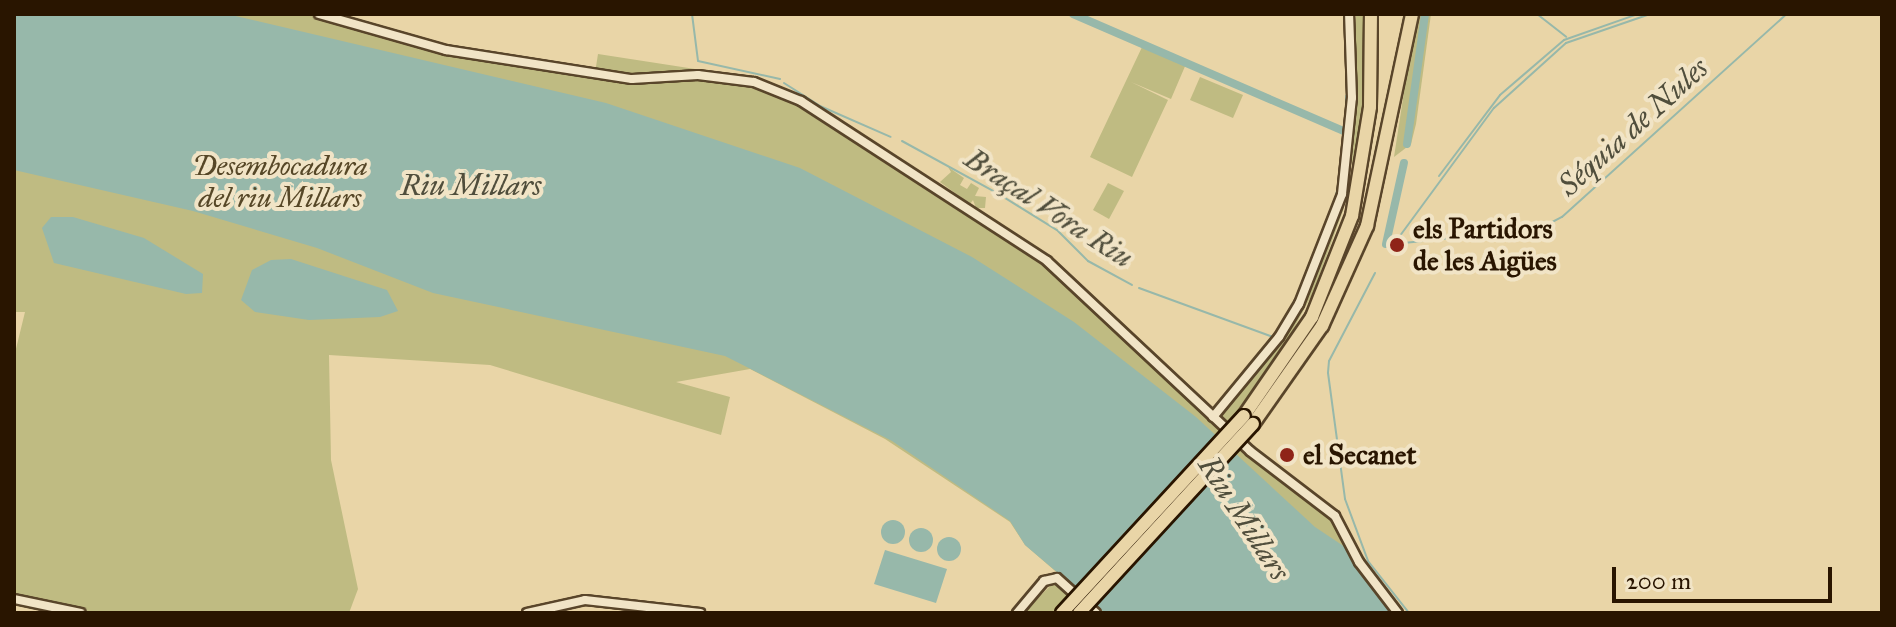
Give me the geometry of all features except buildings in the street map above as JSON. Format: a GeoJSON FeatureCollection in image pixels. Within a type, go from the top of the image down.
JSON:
{"type":"FeatureCollection","features":[{"type":"Feature","properties":{"kind":"main road"},"geometry":{"type":"LineString","coordinates":[[1062,613],[1249,420],[1312,317],[1352,216],[1370,107],[1371,14]]}},
{"type":"Feature","properties":{"kind":"main road"},"geometry":{"type":"LineString","coordinates":[[1079,613],[1249,420],[1322,326],[1367,226],[1412,14]]}},
{"type":"Feature","properties":{"kind":"street"},"geometry":{"type":"LineString","coordinates":[[319,14],[340,18],[397,40],[503,59],[632,79],[698,75],[780,91],[1047,261],[1213,417],[1335,516],[1359,562],[1398,613]]}},
{"type":"Feature","properties":{"kind":"street"},"geometry":{"type":"LineString","coordinates":[[1213,417],[1279,337],[1329,233],[1348,168],[1349,14]]}},
{"type":"Feature","properties":{"kind":"street"},"geometry":{"type":"LineString","coordinates":[[1017,613],[1044,581],[1057,578],[1096,613]]}},
{"type":"Feature","properties":{"kind":"street"},"geometry":{"type":"LineString","coordinates":[[14,599],[81,613]]}},
{"type":"Feature","properties":{"kind":"street"},"geometry":{"type":"LineString","coordinates":[[527,613],[585,600],[700,613]]}},
{"type":"Feature","properties":{"kind":"green space","name":"Desembocadura del riu Millars"},"geometry":{"type":"Polygon","coordinates":[[[14,14],[310,14],[419,47],[595,73],[598,54],[695,69],[698,76],[780,92],[1037,255],[1314,507],[1333,517],[1396,613],[1104,613],[1025,545],[1010,522],[885,439],[750,369],[676,382],[730,397],[721,435],[490,365],[329,355],[331,460],[358,589],[349,613],[91,613],[14,598],[14,357],[25,312],[14,312],[14,14]]]}},
{"type":"Feature","properties":{"kind":"green space"},"geometry":{"type":"Polygon","coordinates":[[[1356,14],[1365,14],[1364,119],[1351,198],[1356,14]]]}},
{"type":"Feature","properties":{"kind":"green space"},"geometry":{"type":"Polygon","coordinates":[[[1416,14],[1431,14],[1416,124],[1411,144],[1394,157],[1416,14]]]}},
{"type":"Feature","properties":{"kind":"green space"},"geometry":{"type":"Polygon","coordinates":[[[1143,45],[1186,64],[1171,99],[1131,82],[1168,100],[1132,177],[1090,157],[1143,45]]]}},
{"type":"Feature","properties":{"kind":"green space"},"geometry":{"type":"Polygon","coordinates":[[[1200,77],[1243,95],[1233,118],[1190,100],[1200,77]]]}},
{"type":"Feature","properties":{"kind":"green space"},"geometry":{"type":"Polygon","coordinates":[[[948,167],[964,178],[960,185],[967,189],[971,183],[979,188],[975,196],[986,197],[985,208],[976,208],[973,200],[970,204],[940,182],[951,172],[948,167]]]}},
{"type":"Feature","properties":{"kind":"green space"},"geometry":{"type":"Polygon","coordinates":[[[1108,183],[1124,191],[1109,219],[1093,210],[1108,183]]]}},
{"type":"Feature","properties":{"kind":"green space"},"geometry":{"type":"Polygon","coordinates":[[[1344,193],[1344,208],[1313,293],[1276,361],[1225,426],[1217,414],[1309,287],[1344,193]]]}},
{"type":"Feature","properties":{"kind":"green space"},"geometry":{"type":"Polygon","coordinates":[[[1055,581],[1070,593],[1052,613],[1023,613],[1055,581]]]}},
{"type":"Feature","properties":{"kind":"water","name":"Riu Millars"},"geometry":{"type":"Polygon","coordinates":[[[14,14],[227,14],[606,103],[800,168],[972,257],[1074,322],[1196,417],[1315,527],[1348,549],[1394,613],[1105,613],[1025,545],[1010,521],[892,441],[725,356],[433,293],[317,248],[193,211],[14,170],[14,14]]]}},
{"type":"Feature","properties":{"kind":"water"},"geometry":{"type":"Polygon","coordinates":[[[51,217],[73,217],[144,238],[203,274],[202,293],[186,294],[54,263],[42,228],[51,217]]]}},
{"type":"Feature","properties":{"kind":"water"},"geometry":{"type":"Polygon","coordinates":[[[291,259],[387,290],[398,311],[380,317],[309,320],[255,312],[241,300],[252,270],[271,260],[291,259]]]}},
{"type":"Feature","properties":{"kind":"water"},"geometry":{"type":"Polygon","coordinates":[[[893,520],[902,523],[905,532],[902,541],[893,544],[884,541],[881,532],[884,523],[893,520]]]}},
{"type":"Feature","properties":{"kind":"water"},"geometry":{"type":"Polygon","coordinates":[[[921,528],[930,531],[933,540],[930,549],[921,552],[912,549],[909,540],[912,531],[921,528]]]}},
{"type":"Feature","properties":{"kind":"water"},"geometry":{"type":"Polygon","coordinates":[[[949,537],[958,540],[961,549],[958,558],[949,561],[940,558],[937,549],[940,540],[949,537]]]}},
{"type":"Feature","properties":{"kind":"water"},"geometry":{"type":"Polygon","coordinates":[[[885,550],[947,569],[936,603],[874,584],[885,550]]]}},
{"type":"Feature","properties":{"kind":"waterway","name":"Braçal Vora Riu"},"geometry":{"type":"LineString","coordinates":[[692,14],[698,61],[780,79]]}},
{"type":"Feature","properties":{"kind":"waterway"},"geometry":{"type":"LineString","coordinates":[[1073,14],[1346,132]]}},
{"type":"Feature","properties":{"kind":"waterway"},"geometry":{"type":"LineString","coordinates":[[1345,14],[1347,88]]}},
{"type":"Feature","properties":{"kind":"waterway"},"geometry":{"type":"LineString","coordinates":[[1407,144],[1425,14]]}},
{"type":"Feature","properties":{"kind":"waterway"},"geometry":{"type":"LineString","coordinates":[[1537,14],[1566,37]]}},
{"type":"Feature","properties":{"kind":"waterway"},"geometry":{"type":"LineString","coordinates":[[1439,176],[1500,95],[1564,40],[1638,14]]}},
{"type":"Feature","properties":{"kind":"waterway"},"geometry":{"type":"LineString","coordinates":[[1391,248],[1494,108],[1566,43],[1650,14]]}},
{"type":"Feature","properties":{"kind":"waterway","name":"Séquia de Nules"},"geometry":{"type":"LineString","coordinates":[[1394,244],[1539,229],[1562,217],[1787,14]]}},
{"type":"Feature","properties":{"kind":"waterway","name":"Braçal Vora Riu"},"geometry":{"type":"LineString","coordinates":[[784,83],[820,106],[891,137]]}},
{"type":"Feature","properties":{"kind":"waterway"},"geometry":{"type":"LineString","coordinates":[[1346,96],[1346,121]]}},
{"type":"Feature","properties":{"kind":"waterway","name":"Braçal Vora Riu"},"geometry":{"type":"LineString","coordinates":[[902,141],[1057,230],[1088,261],[1132,285]]}},
{"type":"Feature","properties":{"kind":"waterway"},"geometry":{"type":"LineString","coordinates":[[1386,244],[1404,163]]}},
{"type":"Feature","properties":{"kind":"waterway"},"geometry":{"type":"LineString","coordinates":[[1334,204],[1339,183]]}},
{"type":"Feature","properties":{"kind":"waterway"},"geometry":{"type":"LineString","coordinates":[[1375,273],[1329,361],[1328,373],[1345,499],[1368,561],[1409,613]]}},
{"type":"Feature","properties":{"kind":"waterway","name":"Braçal Vora Riu"},"geometry":{"type":"LineString","coordinates":[[1139,288],[1273,337]]}},
{"type":"Feature","properties":{"kind":"waterway"},"geometry":{"type":"LineString","coordinates":[[1275,336],[1298,295]]}},
{"type":"Feature","properties":{"kind":"place","name":"els Partidors de les Aigües"},"geometry":{"type":"Point","coordinates":[1397,245]}},
{"type":"Feature","properties":{"kind":"place","name":"el Secanet"},"geometry":{"type":"Point","coordinates":[1287,455]}}]}
